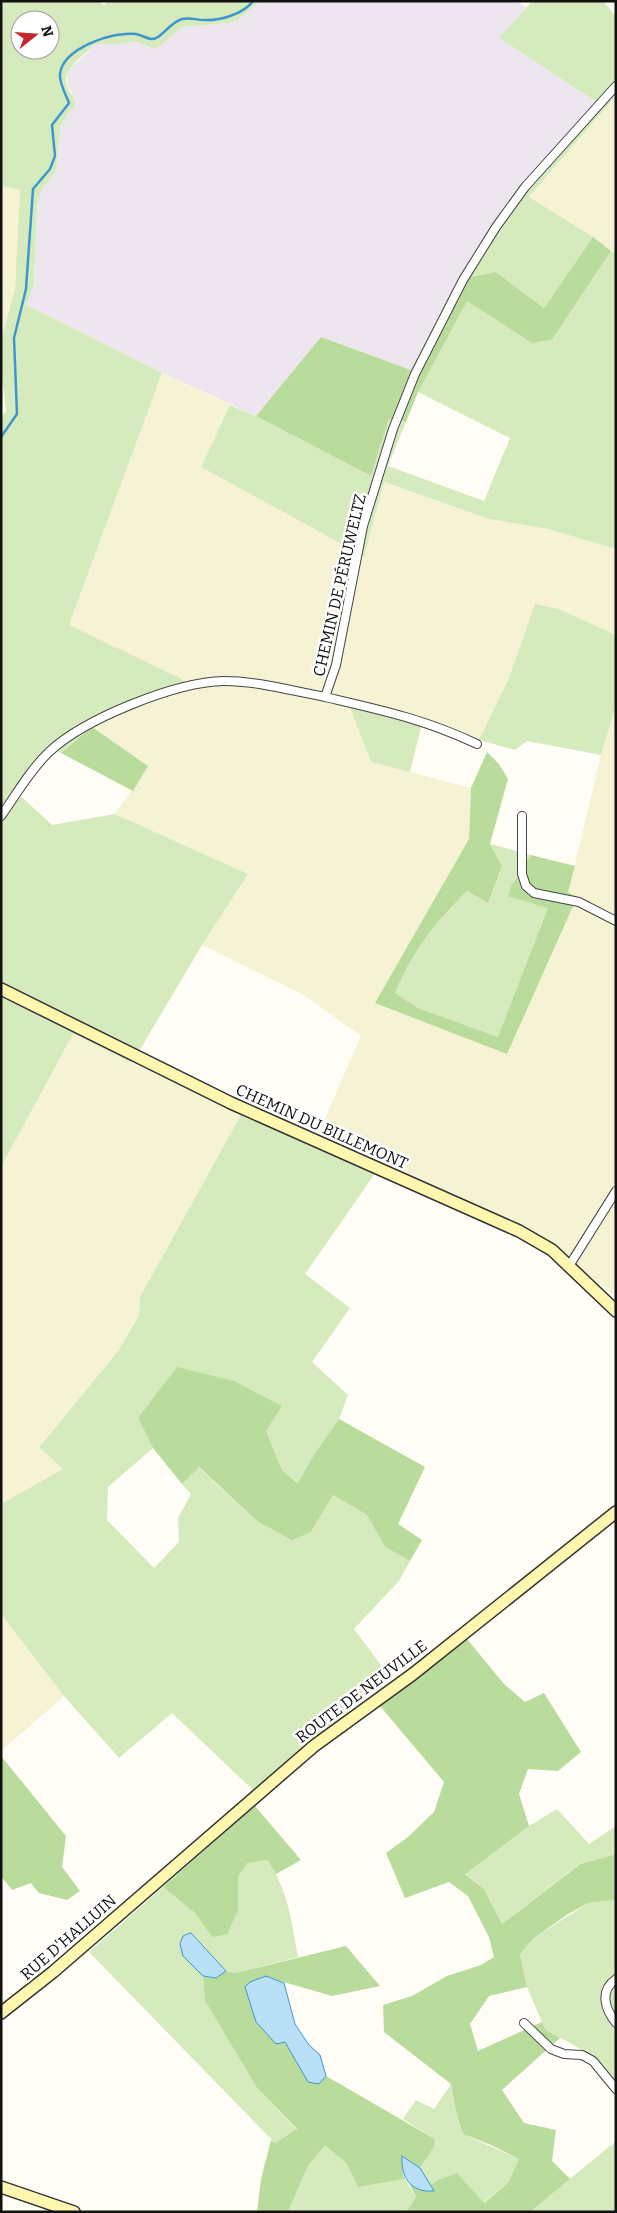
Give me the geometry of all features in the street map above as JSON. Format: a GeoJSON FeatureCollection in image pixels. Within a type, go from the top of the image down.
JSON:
{"type":"FeatureCollection","features":[{"type":"Feature","properties":{"kind":"main road","name":"CHEMIN DU BILLEMONT"},"geometry":{"type":"LineString","coordinates":[[1,989],[231,1103],[513,1228],[547,1246],[616,1311]]}},
{"type":"Feature","properties":{"kind":"main road","name":"ROUTE DE NEUVILLE"},"geometry":{"type":"LineString","coordinates":[[132,1903],[314,1746],[412,1674],[616,1512]]}},
{"type":"Feature","properties":{"kind":"main road","name":"RUE D'HALLUIN"},"geometry":{"type":"LineString","coordinates":[[1,2013],[53,1972],[132,1903]]}},
{"type":"Feature","properties":{"kind":"main road"},"geometry":{"type":"LineString","coordinates":[[1,2187],[74,2212]]}},
{"type":"Feature","properties":{"kind":"street","name":"CHEMIN DE PÉRUWELTZ"},"geometry":{"type":"LineString","coordinates":[[1,816],[30,775],[56,746],[101,719],[162,694],[201,684],[230,681],[268,685],[325,698],[336,665],[359,542],[393,429],[409,387],[454,296],[496,227],[525,187],[616,86]]}},
{"type":"Feature","properties":{"kind":"street"},"geometry":{"type":"LineString","coordinates":[[325,698],[398,713],[440,727],[477,744]]}},
{"type":"Feature","properties":{"kind":"street"},"geometry":{"type":"LineString","coordinates":[[522,816],[522,874],[526,886],[534,893],[579,902],[616,921]]}},
{"type":"Feature","properties":{"kind":"street"},"geometry":{"type":"LineString","coordinates":[[569,1266],[616,1191]]}},
{"type":"Feature","properties":{"kind":"street"},"geometry":{"type":"LineString","coordinates":[[616,1979],[608,1986],[605,1997],[607,2009],[616,2023]]}},
{"type":"Feature","properties":{"kind":"street"},"geometry":{"type":"LineString","coordinates":[[524,2023],[552,2050],[564,2054],[582,2055],[593,2060],[616,2089]]}},
{"type":"Feature","properties":{"kind":"shaded area"},"geometry":{"type":"Polygon","coordinates":[[[259,1],[517,1],[526,7],[500,39],[598,103],[560,146],[558,144],[524,180],[458,279],[411,370],[321,337],[256,416],[162,373],[27,305],[34,284],[37,204],[42,189],[56,172],[61,126],[76,104],[67,85],[68,71],[96,44],[120,44],[135,40],[152,48],[158,48],[182,27],[230,23],[238,20],[259,1]]]}},
{"type":"Feature","properties":{"kind":"shaded area"},"geometry":{"type":"Polygon","coordinates":[[[616,96],[616,254],[529,198],[616,96]]]}},
{"type":"Feature","properties":{"kind":"shaded area"},"geometry":{"type":"Polygon","coordinates":[[[1,186],[20,190],[15,289],[1,340],[1,186]]]}},
{"type":"Feature","properties":{"kind":"shaded area"},"geometry":{"type":"Polygon","coordinates":[[[162,373],[230,405],[201,467],[363,555],[383,482],[489,519],[548,529],[616,549],[616,635],[559,609],[509,678],[479,740],[404,713],[371,762],[471,788],[469,839],[376,1003],[575,903],[616,924],[616,1297],[565,1255],[514,1221],[318,1135],[361,1036],[304,995],[202,945],[248,874],[115,814],[148,766],[92,727],[171,694],[188,690],[69,625],[162,373]]]}},
{"type":"Feature","properties":{"kind":"shaded area"},"geometry":{"type":"Polygon","coordinates":[[[616,706],[616,915],[568,893],[601,755],[616,706]]]}},
{"type":"Feature","properties":{"kind":"shaded area"},"geometry":{"type":"Polygon","coordinates":[[[73,1034],[242,1113],[140,1297],[139,1314],[119,1350],[39,1446],[63,1469],[1,1504],[1,1167],[73,1034]]]}},
{"type":"Feature","properties":{"kind":"shaded area"},"geometry":{"type":"Polygon","coordinates":[[[1,1614],[64,1696],[1,1751],[1,1614]]]}},
{"type":"Feature","properties":{"kind":"green space"},"geometry":{"type":"Polygon","coordinates":[[[4,1],[98,1],[104,5],[107,1],[259,2],[238,20],[230,23],[182,27],[158,48],[152,48],[135,41],[120,44],[96,44],[71,68],[66,80],[76,104],[61,126],[56,172],[42,189],[37,204],[34,284],[27,305],[162,373],[69,625],[182,679],[188,691],[171,694],[92,727],[61,753],[47,746],[14,790],[52,825],[115,814],[248,874],[202,945],[132,1063],[73,1034],[1,1167],[1,417],[6,411],[1,367],[1,340],[15,289],[20,190],[1,186],[1,7],[4,1]]]}},
{"type":"Feature","properties":{"kind":"green space"},"geometry":{"type":"Polygon","coordinates":[[[532,1],[603,1],[616,17],[616,96],[529,197],[593,237],[544,308],[496,272],[458,279],[515,191],[558,144],[560,146],[598,103],[499,38],[532,1]]]}},
{"type":"Feature","properties":{"kind":"green space"},"geometry":{"type":"Polygon","coordinates":[[[593,237],[611,251],[552,340],[532,343],[467,301],[418,392],[406,422],[389,419],[371,476],[256,416],[321,337],[411,370],[458,279],[496,272],[544,308],[593,237]]]}},
{"type":"Feature","properties":{"kind":"green space"},"geometry":{"type":"Polygon","coordinates":[[[611,251],[616,254],[616,549],[548,529],[489,519],[384,482],[364,556],[201,467],[230,405],[256,416],[371,476],[389,419],[406,422],[388,466],[484,501],[510,438],[418,392],[467,300],[532,343],[552,340],[611,251]]]}},
{"type":"Feature","properties":{"kind":"green space"},"geometry":{"type":"Polygon","coordinates":[[[535,604],[559,609],[616,635],[616,706],[601,755],[527,741],[515,750],[479,740],[509,678],[535,604]]]}},
{"type":"Feature","properties":{"kind":"green space"},"geometry":{"type":"Polygon","coordinates":[[[353,700],[423,719],[410,772],[371,762],[351,710],[353,700]]]}},
{"type":"Feature","properties":{"kind":"green space"},"geometry":{"type":"Polygon","coordinates":[[[92,727],[148,766],[133,791],[61,753],[92,727]]]}},
{"type":"Feature","properties":{"kind":"green space"},"geometry":{"type":"Polygon","coordinates":[[[487,752],[499,764],[508,779],[490,844],[502,866],[488,903],[467,891],[444,915],[425,939],[409,964],[395,993],[418,1008],[498,1037],[548,908],[508,896],[512,885],[531,855],[575,866],[568,892],[577,897],[507,1054],[375,1003],[469,839],[471,788],[487,752]]]}},
{"type":"Feature","properties":{"kind":"green space"},"geometry":{"type":"Polygon","coordinates":[[[490,844],[531,855],[512,885],[548,908],[499,1037],[418,1008],[395,993],[417,951],[445,915],[467,891],[488,903],[502,866],[490,844]]]}},
{"type":"Feature","properties":{"kind":"green space"},"geometry":{"type":"Polygon","coordinates":[[[242,1113],[376,1172],[305,1274],[350,1308],[312,1362],[348,1395],[339,1419],[315,1453],[299,1483],[282,1470],[266,1431],[281,1406],[138,1418],[153,1448],[108,1487],[107,1520],[154,1568],[179,1542],[178,1518],[191,1494],[182,1484],[198,1467],[257,1521],[311,1532],[333,1495],[367,1515],[385,1547],[410,1561],[399,1581],[354,1629],[390,1677],[253,1790],[172,1713],[119,1758],[64,1696],[1,1614],[1,1504],[63,1469],[39,1447],[119,1350],[139,1315],[140,1297],[242,1113]]]}},
{"type":"Feature","properties":{"kind":"green space"},"geometry":{"type":"Polygon","coordinates":[[[177,1367],[234,1381],[282,1406],[266,1431],[282,1470],[298,1483],[315,1453],[339,1419],[425,1467],[398,1524],[422,1540],[410,1561],[385,1547],[367,1515],[333,1495],[311,1532],[292,1540],[257,1521],[199,1467],[182,1484],[153,1448],[138,1418],[177,1367]]]}},
{"type":"Feature","properties":{"kind":"green space"},"geometry":{"type":"Polygon","coordinates":[[[467,1639],[504,1684],[525,1702],[544,1693],[581,1752],[558,1771],[528,1769],[519,1794],[529,1826],[465,1874],[484,1889],[502,1924],[580,1864],[616,1854],[616,1900],[588,1903],[568,1914],[534,1938],[520,1954],[527,1987],[489,1996],[470,2024],[478,2051],[542,2022],[545,2029],[560,2038],[502,2090],[524,2123],[556,2130],[552,2161],[570,2179],[530,2212],[406,2212],[416,2197],[409,2183],[420,2189],[433,2190],[430,2185],[457,2173],[484,2203],[508,2183],[519,2159],[463,2134],[456,2112],[451,2084],[384,2032],[383,2005],[412,1996],[447,1976],[481,1965],[494,1957],[489,1937],[468,1896],[449,1882],[405,1898],[386,1853],[408,1837],[434,1812],[444,1782],[380,1706],[467,1639]]]}},
{"type":"Feature","properties":{"kind":"green space"},"geometry":{"type":"Polygon","coordinates":[[[1,1756],[66,1836],[62,1867],[80,1891],[67,1900],[39,1893],[31,1883],[12,1890],[1,1876],[1,1756]]]}},
{"type":"Feature","properties":{"kind":"green space"},"geometry":{"type":"Polygon","coordinates":[[[255,1806],[301,1860],[276,1874],[267,1860],[247,1863],[238,1877],[238,1911],[227,1934],[212,1937],[195,1913],[163,1887],[255,1806]]]}},
{"type":"Feature","properties":{"kind":"green space"},"geometry":{"type":"Polygon","coordinates":[[[557,1809],[589,1844],[616,1826],[616,1854],[579,1864],[502,1924],[484,1889],[465,1873],[529,1826],[557,1809]]]}},
{"type":"Feature","properties":{"kind":"green space"},"geometry":{"type":"Polygon","coordinates":[[[267,1860],[284,1894],[298,1957],[235,1973],[226,1971],[191,1933],[183,1956],[203,1976],[205,2001],[257,2088],[297,2130],[275,2143],[89,1952],[163,1887],[195,1913],[212,1937],[238,1911],[238,1877],[247,1862],[267,1860]]]}},
{"type":"Feature","properties":{"kind":"green space"},"geometry":{"type":"Polygon","coordinates":[[[616,1900],[616,2086],[599,2064],[584,2051],[545,2029],[527,1987],[520,1954],[534,1938],[588,1903],[616,1900]]]}},
{"type":"Feature","properties":{"kind":"green space"},"geometry":{"type":"Polygon","coordinates":[[[346,1946],[380,1986],[332,1996],[266,1977],[250,1982],[245,1987],[285,2042],[308,2082],[319,2084],[326,2076],[435,2139],[434,2147],[420,2168],[402,2156],[405,2179],[358,2187],[347,2164],[325,2145],[308,2166],[288,2212],[257,2212],[261,2179],[271,2140],[275,2143],[297,2129],[257,2088],[205,2001],[203,1977],[216,1978],[226,1971],[235,1973],[346,1946]]]}},
{"type":"Feature","properties":{"kind":"green space"},"geometry":{"type":"Polygon","coordinates":[[[451,2084],[456,2112],[463,2134],[519,2159],[508,2183],[483,2203],[457,2173],[430,2185],[420,2168],[434,2147],[435,2139],[403,2119],[416,2100],[434,2109],[451,2084]]]}},
{"type":"Feature","properties":{"kind":"green space"},"geometry":{"type":"Polygon","coordinates":[[[616,2141],[616,2212],[530,2212],[616,2141]]]}},
{"type":"Feature","properties":{"kind":"green space"},"geometry":{"type":"Polygon","coordinates":[[[325,2144],[347,2164],[358,2187],[405,2179],[416,2197],[406,2212],[288,2212],[308,2166],[325,2144]]]}},
{"type":"Feature","properties":{"kind":"water"},"geometry":{"type":"Polygon","coordinates":[[[191,1933],[226,1971],[216,1978],[203,1976],[183,1956],[180,1944],[183,1936],[191,1933]]]}},
{"type":"Feature","properties":{"kind":"water"},"geometry":{"type":"Polygon","coordinates":[[[266,1976],[284,1983],[295,2024],[309,2045],[320,2055],[326,2076],[319,2084],[308,2082],[285,2042],[276,2044],[256,2022],[245,1987],[250,1982],[266,1976]]]}},
{"type":"Feature","properties":{"kind":"water"},"geometry":{"type":"Polygon","coordinates":[[[402,2156],[420,2168],[434,2191],[419,2189],[409,2182],[403,2171],[402,2156]]]}},
{"type":"Feature","properties":{"kind":"waterway"},"geometry":{"type":"LineString","coordinates":[[1,437],[17,414],[14,338],[26,289],[33,189],[50,169],[55,156],[52,125],[69,103],[60,78],[63,65],[79,49],[103,38],[115,35],[136,34],[155,39],[182,19],[210,20],[224,18],[244,10],[253,1]]}}]}
